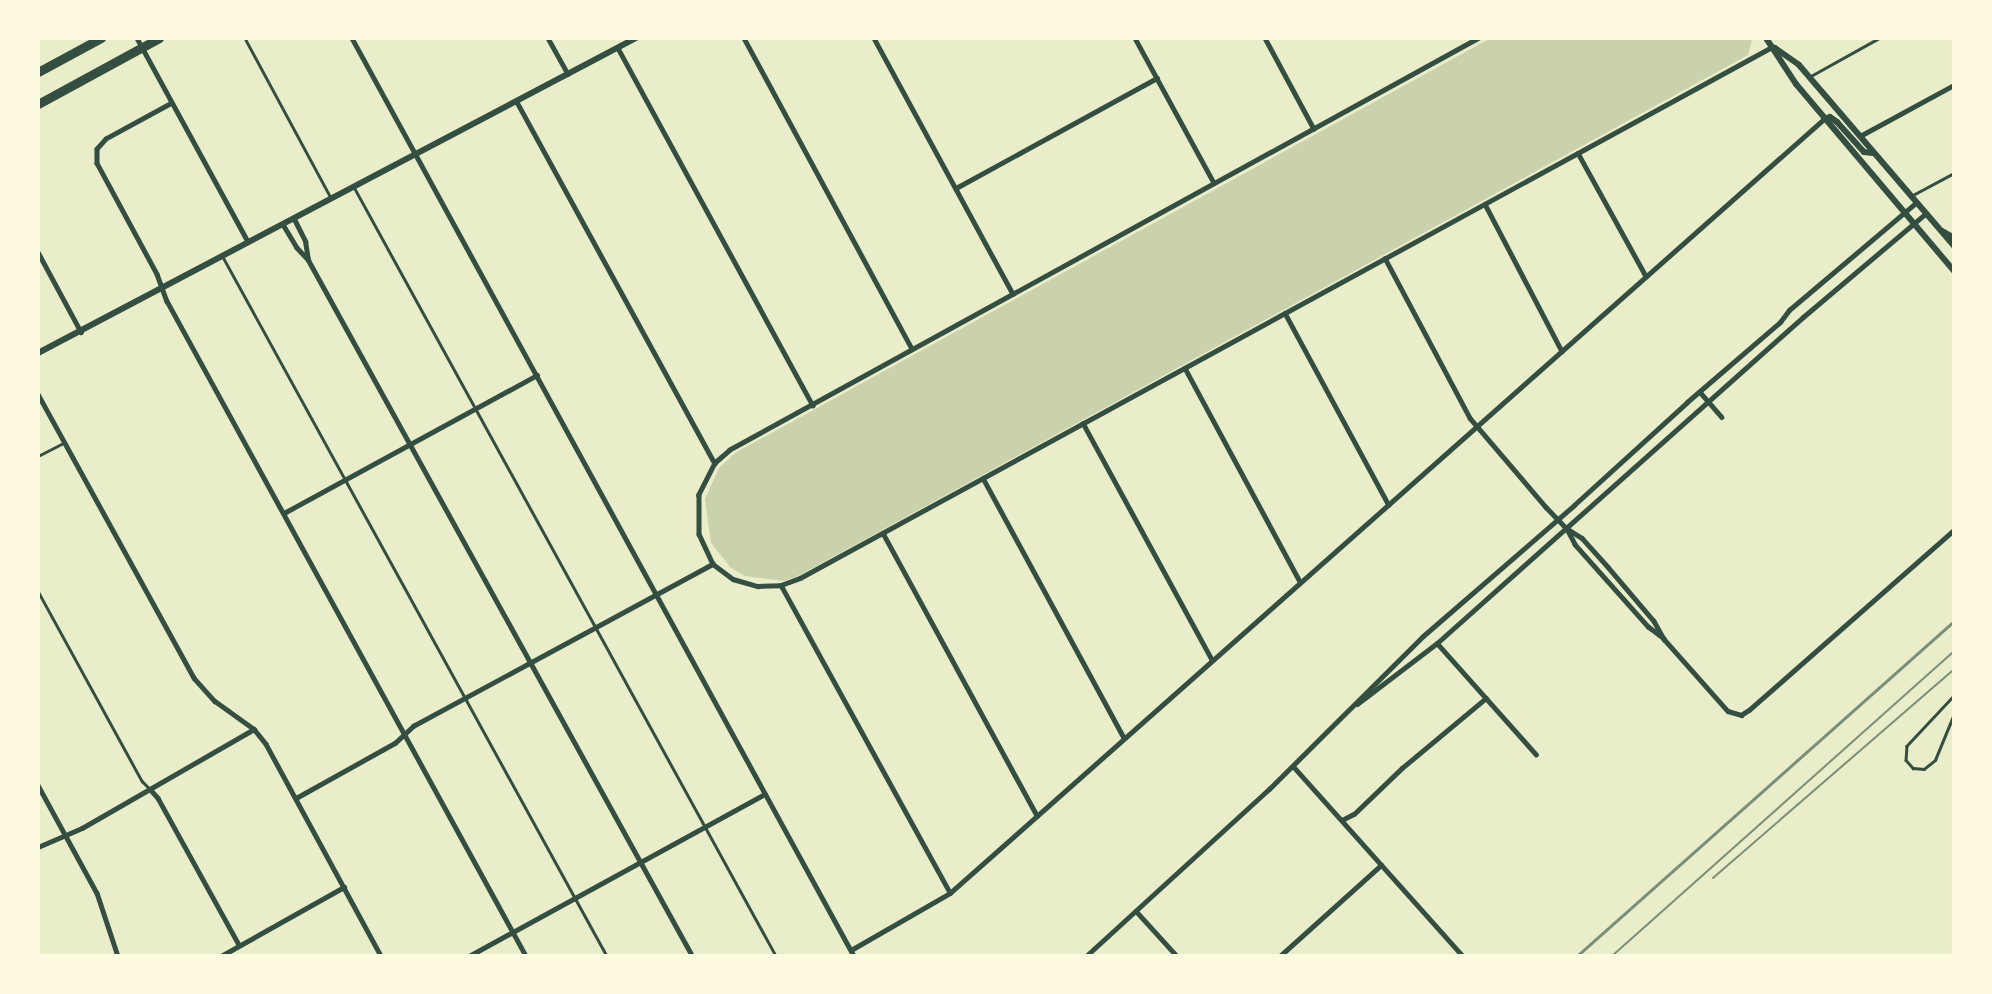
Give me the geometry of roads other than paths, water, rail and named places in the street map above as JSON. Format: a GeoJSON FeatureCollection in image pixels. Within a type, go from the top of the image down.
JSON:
{"type":"FeatureCollection","features":[{"type":"Feature","properties":{"kind":"highway"},"geometry":{"type":"LineString","coordinates":[[38,72],[101,38]]}},
{"type":"Feature","properties":{"kind":"highway"},"geometry":{"type":"LineString","coordinates":[[38,104],[159,38]]}},
{"type":"Feature","properties":{"kind":"highway"},"geometry":{"type":"LineString","coordinates":[[38,111],[107,67]]}},
{"type":"Feature","properties":{"kind":"main road"},"geometry":{"type":"LineString","coordinates":[[38,354],[636,38]]}},
{"type":"Feature","properties":{"kind":"main road"},"geometry":{"type":"LineString","coordinates":[[1766,38],[1796,84],[1824,119],[1954,271]]}},
{"type":"Feature","properties":{"kind":"main road"},"geometry":{"type":"LineString","coordinates":[[1772,47],[1799,65],[1954,246]]}},
{"type":"Feature","properties":{"kind":"main road"},"geometry":{"type":"LineString","coordinates":[[1824,119],[1832,118],[1864,152],[1873,153]]}},
{"type":"Feature","properties":{"kind":"street"},"geometry":{"type":"LineString","coordinates":[[137,38],[248,243]]}},
{"type":"Feature","properties":{"kind":"street"},"geometry":{"type":"LineString","coordinates":[[352,38],[852,953],[950,893],[1824,119]]}},
{"type":"Feature","properties":{"kind":"street"},"geometry":{"type":"LineString","coordinates":[[548,38],[568,75]]}},
{"type":"Feature","properties":{"kind":"street"},"geometry":{"type":"LineString","coordinates":[[744,38],[912,349]]}},
{"type":"Feature","properties":{"kind":"street"},"geometry":{"type":"LineString","coordinates":[[874,38],[1013,293]]}},
{"type":"Feature","properties":{"kind":"street"},"geometry":{"type":"LineString","coordinates":[[1135,38],[1214,183]]}},
{"type":"Feature","properties":{"kind":"street"},"geometry":{"type":"LineString","coordinates":[[1265,38],[1314,128]]}},
{"type":"Feature","properties":{"kind":"street"},"geometry":{"type":"LineString","coordinates":[[1478,39],[730,450],[715,463],[699,495],[702,543],[713,564],[745,584],[781,585],[800,578],[1772,47]]}},
{"type":"Feature","properties":{"kind":"street"},"geometry":{"type":"LineString","coordinates":[[618,48],[813,405]]}},
{"type":"Feature","properties":{"kind":"street"},"geometry":{"type":"LineString","coordinates":[[956,188],[1157,78]]}},
{"type":"Feature","properties":{"kind":"street"},"geometry":{"type":"LineString","coordinates":[[1860,136],[1954,85]]}},
{"type":"Feature","properties":{"kind":"street"},"geometry":{"type":"LineString","coordinates":[[517,102],[715,463]]}},
{"type":"Feature","properties":{"kind":"street"},"geometry":{"type":"LineString","coordinates":[[172,103],[106,139],[97,149],[97,163],[526,956]]}},
{"type":"Feature","properties":{"kind":"street"},"geometry":{"type":"LineString","coordinates":[[1578,153],[1646,276]]}},
{"type":"Feature","properties":{"kind":"street"},"geometry":{"type":"LineString","coordinates":[[1086,956],[1293,766],[1423,636],[1917,202]]}},
{"type":"Feature","properties":{"kind":"street"},"geometry":{"type":"LineString","coordinates":[[1485,204],[1562,351]]}},
{"type":"Feature","properties":{"kind":"street"},"geometry":{"type":"LineString","coordinates":[[1352,708],[1437,643],[1708,402],[1927,213]]}},
{"type":"Feature","properties":{"kind":"street"},"geometry":{"type":"LineString","coordinates":[[294,219],[305,241],[308,260]]}},
{"type":"Feature","properties":{"kind":"street"},"geometry":{"type":"LineString","coordinates":[[284,225],[296,247],[308,260],[692,956]]}},
{"type":"Feature","properties":{"kind":"street"},"geometry":{"type":"LineString","coordinates":[[1940,229],[1954,237]]}},
{"type":"Feature","properties":{"kind":"street"},"geometry":{"type":"LineString","coordinates":[[38,252],[81,332]]}},
{"type":"Feature","properties":{"kind":"street"},"geometry":{"type":"LineString","coordinates":[[1385,258],[1477,427],[1566,528],[1575,545],[1728,711],[1741,715],[1749,710],[1954,530]]}},
{"type":"Feature","properties":{"kind":"street"},"geometry":{"type":"LineString","coordinates":[[1284,313],[1390,505]]}},
{"type":"Feature","properties":{"kind":"street"},"geometry":{"type":"LineString","coordinates":[[1185,368],[1300,582]]}},
{"type":"Feature","properties":{"kind":"street"},"geometry":{"type":"LineString","coordinates":[[284,513],[537,375]]}},
{"type":"Feature","properties":{"kind":"street"},"geometry":{"type":"LineString","coordinates":[[1700,392],[1722,417]]}},
{"type":"Feature","properties":{"kind":"street"},"geometry":{"type":"LineString","coordinates":[[38,394],[194,678],[215,701],[254,729],[266,744],[381,956]]}},
{"type":"Feature","properties":{"kind":"street"},"geometry":{"type":"LineString","coordinates":[[1083,423],[1212,660]]}},
{"type":"Feature","properties":{"kind":"street"},"geometry":{"type":"LineString","coordinates":[[983,478],[1124,738]]}},
{"type":"Feature","properties":{"kind":"street"},"geometry":{"type":"LineString","coordinates":[[1566,528],[1582,538],[1608,567],[1654,621],[1664,639]]}},
{"type":"Feature","properties":{"kind":"street"},"geometry":{"type":"LineString","coordinates":[[883,533],[1037,816]]}},
{"type":"Feature","properties":{"kind":"street"},"geometry":{"type":"LineString","coordinates":[[296,798],[395,743],[413,726],[713,564]]}},
{"type":"Feature","properties":{"kind":"street"},"geometry":{"type":"LineString","coordinates":[[781,585],[950,893]]}},
{"type":"Feature","properties":{"kind":"street"},"geometry":{"type":"LineString","coordinates":[[1437,643],[1536,754]]}},
{"type":"Feature","properties":{"kind":"street"},"geometry":{"type":"LineString","coordinates":[[1342,820],[1486,698]]}},
{"type":"Feature","properties":{"kind":"street"},"geometry":{"type":"LineString","coordinates":[[38,847],[66,836],[254,729]]}},
{"type":"Feature","properties":{"kind":"street"},"geometry":{"type":"LineString","coordinates":[[1293,766],[1462,956]]}},
{"type":"Feature","properties":{"kind":"street"},"geometry":{"type":"LineString","coordinates":[[38,785],[108,917],[118,956]]}},
{"type":"Feature","properties":{"kind":"street"},"geometry":{"type":"LineString","coordinates":[[150,789],[158,798],[239,946]]}},
{"type":"Feature","properties":{"kind":"street"},"geometry":{"type":"LineString","coordinates":[[468,956],[765,794]]}},
{"type":"Feature","properties":{"kind":"street"},"geometry":{"type":"LineString","coordinates":[[1280,956],[1381,865]]}},
{"type":"Feature","properties":{"kind":"street"},"geometry":{"type":"LineString","coordinates":[[221,956],[344,887]]}},
{"type":"Feature","properties":{"kind":"street"},"geometry":{"type":"LineString","coordinates":[[1136,911],[1177,956]]}},
{"type":"Feature","properties":{"kind":"lane"},"geometry":{"type":"LineString","coordinates":[[1809,77],[1879,38]]}},
{"type":"Feature","properties":{"kind":"lane"},"geometry":{"type":"LineString","coordinates":[[246,40],[332,199]]}},
{"type":"Feature","properties":{"kind":"lane"},"geometry":{"type":"LineString","coordinates":[[1911,196],[1954,173]]}},
{"type":"Feature","properties":{"kind":"lane"},"geometry":{"type":"LineString","coordinates":[[354,187],[776,956]]}},
{"type":"Feature","properties":{"kind":"lane"},"geometry":{"type":"LineString","coordinates":[[223,257],[607,956]]}},
{"type":"Feature","properties":{"kind":"lane"},"geometry":{"type":"LineString","coordinates":[[38,456],[65,442]]}},
{"type":"Feature","properties":{"kind":"lane"},"geometry":{"type":"LineString","coordinates":[[38,591],[142,781],[150,789]]}},
{"type":"Feature","properties":{"kind":"lane"},"geometry":{"type":"LineString","coordinates":[[1954,696],[1907,746],[1906,760],[1913,768],[1924,769],[1935,760],[1954,714]]}},
{"type":"Feature","properties":{"kind":"tram line"},"geometry":{"type":"LineString","coordinates":[[1612,956],[1954,651]]}},
{"type":"Feature","properties":{"kind":"tram line"},"geometry":{"type":"LineString","coordinates":[[1713,878],[1954,669]]}},
{"type":"Feature","properties":{"kind":"railway"},"geometry":{"type":"LineString","coordinates":[[1577,956],[1954,621]]}}]}
